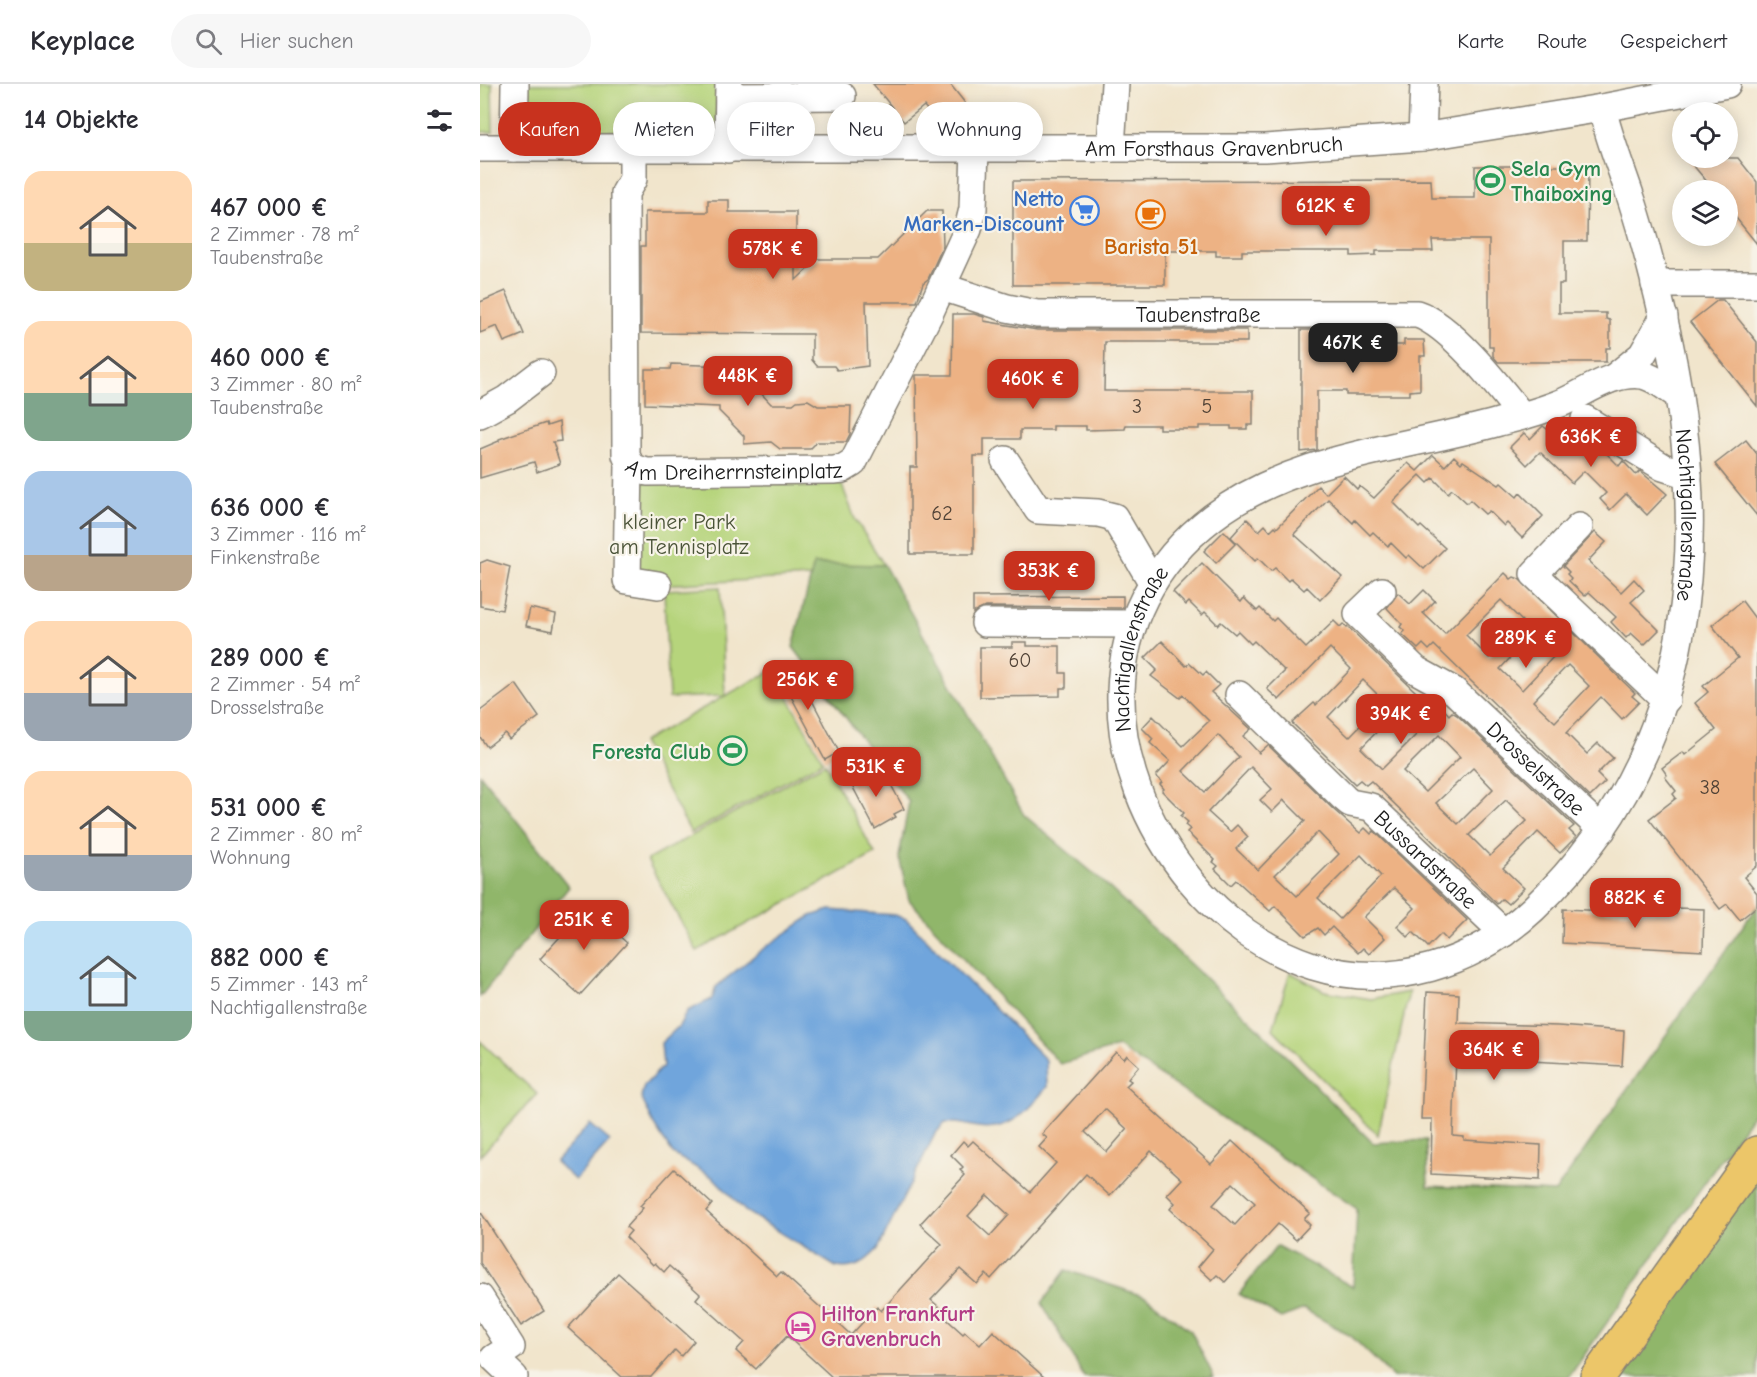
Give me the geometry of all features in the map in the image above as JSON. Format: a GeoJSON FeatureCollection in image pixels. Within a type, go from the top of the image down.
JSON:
{"type":"FeatureCollection","features":[{"type":"Feature","properties":{"kind":"main road"},"geometry":{"type":"LineString","coordinates":[[1597,1377],[1757,1153]]}},
{"type":"Feature","properties":{"kind":"street"},"geometry":{"type":"LineString","coordinates":[[514,84],[514,102]]}},
{"type":"Feature","properties":{"kind":"street"},"geometry":{"type":"LineString","coordinates":[[1111,148],[1115,84]]}},
{"type":"Feature","properties":{"kind":"street"},"geometry":{"type":"LineString","coordinates":[[1422,137],[1424,84]]}},
{"type":"Feature","properties":{"kind":"street","name":"Am Forsthaus Gravenbruch"},"geometry":{"type":"LineString","coordinates":[[1043,148],[1265,148],[1422,137],[1602,108],[1727,84]]}},
{"type":"Feature","properties":{"kind":"street"},"geometry":{"type":"LineString","coordinates":[[729,91],[842,96]]}},
{"type":"Feature","properties":{"kind":"street","name":"Nachtigallenstraße"},"geometry":{"type":"LineString","coordinates":[[1602,108],[1637,217],[1664,317],[1679,396],[1688,475],[1691,551],[1683,629],[1666,700],[1649,744],[1629,786],[1602,830],[1552,891],[1504,933],[1484,945],[1442,965],[1396,975],[1369,975],[1327,970],[1294,959],[1251,936],[1232,922],[1199,891],[1172,856],[1139,798],[1124,741],[1120,686],[1124,657],[1133,624],[1152,582],[1170,556],[1202,527],[1231,505],[1270,484],[1330,462],[1522,416],[1563,402],[1616,376],[1642,355],[1664,317]]}},
{"type":"Feature","properties":{"kind":"street","name":"Am Forsthaus Gravenbruch"},"geometry":{"type":"LineString","coordinates":[[480,148],[498,148]]}},
{"type":"Feature","properties":{"kind":"street","name":"Am Forsthaus Gravenbruch"},"geometry":{"type":"LineString","coordinates":[[815,149],[916,149]]}},
{"type":"Feature","properties":{"kind":"street","name":"Am Dreiherrnsteinplatz"},"geometry":{"type":"LineString","coordinates":[[633,156],[633,179],[625,193],[626,455],[629,464],[635,469],[647,472],[834,470],[849,466],[866,441],[942,287],[970,219],[974,156]]}},
{"type":"Feature","properties":{"kind":"street"},"geometry":{"type":"LineString","coordinates":[[1655,284],[1757,284]]}},
{"type":"Feature","properties":{"kind":"street","name":"Taubenstraße"},"geometry":{"type":"LineString","coordinates":[[942,287],[1007,308],[1037,314],[1417,314],[1427,317],[1443,329],[1498,386],[1522,416]]}},
{"type":"Feature","properties":{"kind":"street"},"geometry":{"type":"LineString","coordinates":[[480,414],[507,399],[541,373]]}},
{"type":"Feature","properties":{"kind":"street","name":"Nachtigallenstraße"},"geometry":{"type":"LineString","coordinates":[[1616,376],[1645,375],[1679,396]]}},
{"type":"Feature","properties":{"kind":"street"},"geometry":{"type":"LineString","coordinates":[[1585,419],[1663,467],[1688,475]]}},
{"type":"Feature","properties":{"kind":"street"},"geometry":{"type":"LineString","coordinates":[[1005,460],[1038,510],[1098,513],[1114,517],[1152,582]]}},
{"type":"Feature","properties":{"kind":"street"},"geometry":{"type":"LineString","coordinates":[[629,464],[627,580],[658,585]]}},
{"type":"Feature","properties":{"kind":"street"},"geometry":{"type":"LineString","coordinates":[[1579,527],[1534,574],[1666,700]]}},
{"type":"Feature","properties":{"kind":"street","name":"Drosselstraße"},"geometry":{"type":"LineString","coordinates":[[1382,591],[1358,614],[1416,670],[1454,691],[1602,830]]}},
{"type":"Feature","properties":{"kind":"street"},"geometry":{"type":"LineString","coordinates":[[985,623],[1133,624]]}},
{"type":"Feature","properties":{"kind":"street","name":"Bussardstraße"},"geometry":{"type":"LineString","coordinates":[[1239,695],[1344,798],[1350,803],[1371,807],[1504,933]]}},
{"type":"Feature","properties":{"kind":"street"},"geometry":{"type":"LineString","coordinates":[[480,1298],[511,1347],[494,1358],[514,1377]]}},
{"type":"Feature","properties":{"kind":"green space"},"geometry":{"type":"Polygon","coordinates":[[[480,84],[492,84],[493,132],[480,132],[480,84]]]}},
{"type":"Feature","properties":{"kind":"green space"},"geometry":{"type":"Polygon","coordinates":[[[526,84],[717,84],[717,131],[715,131],[715,102],[613,102],[613,132],[601,132],[601,102],[526,102],[526,84]]]}},
{"type":"Feature","properties":{"kind":"green space","name":"kleiner Park am Tennisplatz"},"geometry":{"type":"Polygon","coordinates":[[[840,480],[855,519],[884,565],[814,564],[811,577],[658,585],[627,580],[629,482],[840,480]]]}},
{"type":"Feature","properties":{"kind":"green space"},"geometry":{"type":"Polygon","coordinates":[[[814,564],[884,565],[1024,815],[1099,878],[1255,1025],[1373,1143],[1426,1140],[1428,1186],[1555,1192],[1757,906],[1757,1108],[1569,1377],[1393,1377],[1351,1336],[1304,1309],[1281,1318],[1239,1294],[1277,1246],[1353,1287],[1357,1209],[1118,1047],[1060,1064],[909,900],[899,857],[909,802],[793,647],[814,564]]]}},
{"type":"Feature","properties":{"kind":"green space"},"geometry":{"type":"Polygon","coordinates":[[[720,587],[725,696],[669,698],[664,590],[720,587]]]}},
{"type":"Feature","properties":{"kind":"green space","name":"Foresta Club"},"geometry":{"type":"Polygon","coordinates":[[[773,670],[823,761],[691,833],[642,742],[773,670]]]}},
{"type":"Feature","properties":{"kind":"green space"},"geometry":{"type":"Polygon","coordinates":[[[825,763],[875,854],[697,951],[647,860],[825,763]]]}},
{"type":"Feature","properties":{"kind":"green space"},"geometry":{"type":"Polygon","coordinates":[[[480,774],[569,887],[480,997],[480,774]]]}},
{"type":"Feature","properties":{"kind":"green space"},"geometry":{"type":"Polygon","coordinates":[[[1290,972],[1324,991],[1371,999],[1409,992],[1378,1135],[1273,1029],[1290,972]]]}},
{"type":"Feature","properties":{"kind":"green space"},"geometry":{"type":"Polygon","coordinates":[[[480,1041],[537,1094],[480,1156],[480,1041]]]}},
{"type":"Feature","properties":{"kind":"green space"},"geometry":{"type":"Polygon","coordinates":[[[1757,1176],[1757,1377],[1614,1377],[1757,1176]]]}},
{"type":"Feature","properties":{"kind":"green space"},"geometry":{"type":"Polygon","coordinates":[[[1066,1270],[1146,1297],[1191,1331],[1214,1377],[1084,1377],[1042,1303],[1066,1270]]]}},
{"type":"Feature","properties":{"kind":"water"},"geometry":{"type":"Polygon","coordinates":[[[830,910],[895,915],[906,919],[1046,1060],[1047,1087],[1026,1111],[1009,1123],[990,1128],[945,1123],[935,1134],[878,1249],[864,1262],[849,1267],[836,1267],[745,1211],[714,1178],[673,1154],[654,1125],[641,1097],[644,1086],[663,1066],[661,1043],[679,1026],[687,1011],[712,999],[716,987],[760,951],[811,916],[830,910]]]}},
{"type":"Feature","properties":{"kind":"water"},"geometry":{"type":"Polygon","coordinates":[[[590,1124],[610,1141],[575,1180],[555,1162],[590,1124]]]}},
{"type":"Feature","properties":{"kind":"building"},"geometry":{"type":"Polygon","coordinates":[[[873,84],[950,84],[964,102],[916,102],[916,112],[904,122],[904,102],[888,102],[873,84]]]}},
{"type":"Feature","properties":{"kind":"building"},"geometry":{"type":"Polygon","coordinates":[[[1738,158],[1757,182],[1757,244],[1738,220],[1738,180],[1706,180],[1695,168],[1738,168],[1738,158]]]}},
{"type":"Feature","properties":{"kind":"building"},"geometry":{"type":"Polygon","coordinates":[[[1475,166],[1588,166],[1587,241],[1564,241],[1564,284],[1559,284],[1559,313],[1606,313],[1606,319],[1610,320],[1610,348],[1606,348],[1606,362],[1498,362],[1493,356],[1493,347],[1489,347],[1489,240],[1432,240],[1433,251],[1376,251],[1376,255],[1351,256],[1351,251],[1242,251],[1242,256],[1216,256],[1216,251],[1165,251],[1165,285],[1013,285],[1013,181],[1431,180],[1432,198],[1475,198],[1475,166]]]}},
{"type":"Feature","properties":{"kind":"building"},"geometry":{"type":"Polygon","coordinates":[[[708,200],[729,200],[729,212],[796,212],[796,280],[818,259],[878,259],[927,211],[942,211],[943,246],[928,279],[923,283],[917,302],[866,302],[868,366],[837,370],[834,366],[817,366],[812,360],[812,334],[641,333],[641,246],[645,246],[645,212],[708,212],[708,200]]]}},
{"type":"Feature","properties":{"kind":"building"},"geometry":{"type":"Polygon","coordinates":[[[506,291],[524,334],[504,342],[497,326],[480,333],[480,302],[506,291]]]}},
{"type":"Feature","properties":{"kind":"building"},"geometry":{"type":"Polygon","coordinates":[[[1718,300],[1723,300],[1757,342],[1757,406],[1690,322],[1718,300]]]}},
{"type":"Feature","properties":{"kind":"building"},"geometry":{"type":"Polygon","coordinates":[[[953,314],[974,314],[984,317],[984,321],[1037,330],[1247,330],[1247,342],[1105,342],[1104,391],[1253,391],[1253,425],[1247,425],[1247,429],[1231,429],[1231,426],[1199,426],[1199,429],[1159,429],[1159,425],[1126,425],[1125,429],[1086,430],[1086,426],[1053,426],[1053,430],[1020,430],[1020,439],[984,439],[984,456],[974,456],[974,554],[910,554],[910,467],[917,467],[916,375],[952,375],[953,314]]]}},
{"type":"Feature","properties":{"kind":"building"},"geometry":{"type":"Polygon","coordinates":[[[1301,330],[1317,330],[1317,340],[1351,340],[1351,345],[1404,345],[1404,340],[1424,340],[1425,356],[1420,356],[1420,390],[1410,391],[1410,395],[1346,395],[1346,391],[1317,391],[1317,450],[1301,452],[1301,330]]]}},
{"type":"Feature","properties":{"kind":"building"},"geometry":{"type":"Polygon","coordinates":[[[671,364],[731,366],[746,384],[757,384],[757,389],[771,404],[793,404],[797,401],[808,400],[818,406],[851,406],[850,434],[846,442],[817,442],[810,449],[780,449],[771,442],[744,444],[744,436],[719,411],[719,407],[645,404],[645,369],[670,369],[671,364]]]}},
{"type":"Feature","properties":{"kind":"building"},"geometry":{"type":"Polygon","coordinates":[[[559,422],[561,441],[553,442],[560,464],[537,472],[534,462],[480,478],[480,449],[499,439],[546,423],[547,426],[559,422]]]}},
{"type":"Feature","properties":{"kind":"building"},"geometry":{"type":"Polygon","coordinates":[[[1543,426],[1551,432],[1556,427],[1582,453],[1589,446],[1595,452],[1600,447],[1619,466],[1623,461],[1636,475],[1640,471],[1667,494],[1647,515],[1626,494],[1610,510],[1600,499],[1606,493],[1584,471],[1572,483],[1540,452],[1527,465],[1510,447],[1524,433],[1530,439],[1543,426]]]}},
{"type":"Feature","properties":{"kind":"building"},"geometry":{"type":"Polygon","coordinates":[[[1746,440],[1757,454],[1757,516],[1715,464],[1746,440]]]}},
{"type":"Feature","properties":{"kind":"building"},"geometry":{"type":"Polygon","coordinates":[[[1433,455],[1445,466],[1454,456],[1461,463],[1463,461],[1499,485],[1501,483],[1517,497],[1520,493],[1543,516],[1522,538],[1507,523],[1504,526],[1489,511],[1485,514],[1470,500],[1467,503],[1452,489],[1448,493],[1433,478],[1428,483],[1420,475],[1393,502],[1419,528],[1421,526],[1445,548],[1424,569],[1409,555],[1406,558],[1391,543],[1388,546],[1373,532],[1370,535],[1355,520],[1353,523],[1328,499],[1294,534],[1342,577],[1320,600],[1307,587],[1304,590],[1291,578],[1288,581],[1275,568],[1271,571],[1258,558],[1255,561],[1231,537],[1247,519],[1259,531],[1265,525],[1270,531],[1275,526],[1277,528],[1318,486],[1326,494],[1344,476],[1357,489],[1359,486],[1374,498],[1408,463],[1417,471],[1433,455]]]}},
{"type":"Feature","properties":{"kind":"building"},"geometry":{"type":"Polygon","coordinates":[[[1224,531],[1236,543],[1216,563],[1204,551],[1224,531]]]}},
{"type":"Feature","properties":{"kind":"building"},"geometry":{"type":"Polygon","coordinates":[[[1595,532],[1606,542],[1588,561],[1621,592],[1634,579],[1644,590],[1631,602],[1659,630],[1644,645],[1631,633],[1626,638],[1611,622],[1616,617],[1589,592],[1585,596],[1569,581],[1571,578],[1567,574],[1569,572],[1563,566],[1595,532]]]}},
{"type":"Feature","properties":{"kind":"building"},"geometry":{"type":"Polygon","coordinates":[[[487,560],[510,567],[502,610],[480,606],[480,563],[487,560]]]}},
{"type":"Feature","properties":{"kind":"building"},"geometry":{"type":"Polygon","coordinates":[[[1202,563],[1241,602],[1244,598],[1257,611],[1260,608],[1273,621],[1276,618],[1306,648],[1334,621],[1340,627],[1343,624],[1348,627],[1438,713],[1443,708],[1449,715],[1452,712],[1457,715],[1574,826],[1569,830],[1576,837],[1560,853],[1538,832],[1503,868],[1524,888],[1508,904],[1502,899],[1497,904],[1371,781],[1366,785],[1360,780],[1355,784],[1292,723],[1314,703],[1316,705],[1351,669],[1330,648],[1279,700],[1267,689],[1285,671],[1254,641],[1251,644],[1238,631],[1235,634],[1221,622],[1218,625],[1205,612],[1202,615],[1189,602],[1186,605],[1173,592],[1202,563]],[[1363,680],[1328,717],[1349,737],[1384,701],[1363,680]],[[1396,712],[1361,748],[1382,769],[1417,734],[1396,712]],[[1439,735],[1403,771],[1425,792],[1460,757],[1439,735]],[[1473,768],[1436,803],[1458,824],[1493,789],[1473,768]],[[1506,800],[1469,835],[1490,856],[1527,821],[1506,800]]]}},
{"type":"Feature","properties":{"kind":"building"},"geometry":{"type":"Polygon","coordinates":[[[1505,573],[1511,579],[1514,577],[1519,579],[1635,693],[1632,696],[1639,702],[1622,719],[1601,697],[1566,733],[1587,754],[1598,743],[1613,758],[1597,774],[1605,782],[1590,797],[1434,645],[1429,650],[1423,644],[1418,649],[1402,634],[1405,631],[1400,627],[1402,624],[1387,608],[1398,593],[1410,604],[1424,590],[1435,601],[1423,613],[1445,634],[1505,573]],[[1501,600],[1466,635],[1489,658],[1522,621],[1501,600]],[[1534,632],[1500,669],[1522,690],[1556,654],[1534,632]],[[1568,665],[1533,701],[1555,722],[1589,686],[1568,665]]]}},
{"type":"Feature","properties":{"kind":"building"},"geometry":{"type":"Polygon","coordinates":[[[1123,596],[1123,608],[985,607],[973,613],[973,597],[1123,596]]]}},
{"type":"Feature","properties":{"kind":"building"},"geometry":{"type":"Polygon","coordinates":[[[1742,601],[1757,621],[1757,866],[1744,877],[1757,893],[1757,906],[1740,920],[1727,904],[1720,909],[1649,819],[1676,798],[1673,794],[1676,791],[1665,777],[1667,775],[1662,768],[1683,752],[1685,755],[1716,730],[1695,703],[1708,692],[1703,686],[1738,658],[1712,625],[1742,601]]]}},
{"type":"Feature","properties":{"kind":"building"},"geometry":{"type":"Polygon","coordinates":[[[530,608],[556,614],[553,631],[526,626],[530,608]]]}},
{"type":"Feature","properties":{"kind":"building"},"geometry":{"type":"Polygon","coordinates":[[[1162,641],[1186,666],[1190,663],[1203,675],[1206,672],[1219,685],[1211,692],[1251,729],[1243,736],[1259,753],[1268,745],[1360,833],[1365,828],[1371,834],[1374,831],[1467,920],[1447,940],[1441,934],[1428,947],[1413,932],[1408,937],[1397,926],[1415,908],[1394,888],[1364,917],[1385,938],[1369,954],[1363,948],[1358,953],[1332,927],[1324,935],[1318,928],[1305,936],[1275,906],[1270,911],[1236,880],[1231,885],[1215,869],[1218,866],[1213,862],[1215,860],[1187,832],[1190,829],[1185,825],[1188,822],[1181,816],[1184,813],[1162,791],[1164,789],[1160,784],[1162,782],[1156,776],[1170,761],[1150,743],[1153,739],[1142,728],[1153,716],[1183,746],[1209,721],[1183,695],[1180,698],[1151,676],[1157,670],[1145,658],[1162,641]],[[1218,735],[1183,771],[1205,792],[1239,757],[1218,735]],[[1251,767],[1208,812],[1230,832],[1237,825],[1248,837],[1236,849],[1258,870],[1305,821],[1284,800],[1272,812],[1260,800],[1272,789],[1251,767]],[[1318,832],[1275,875],[1297,896],[1339,854],[1318,832]],[[1361,855],[1318,898],[1340,919],[1381,876],[1361,855]]]}},
{"type":"Feature","properties":{"kind":"building"},"geometry":{"type":"Polygon","coordinates":[[[1012,642],[1027,642],[1027,646],[1060,646],[1060,673],[1066,673],[1066,688],[1060,688],[1060,696],[980,697],[980,647],[1012,647],[1012,642]]]}},
{"type":"Feature","properties":{"kind":"building"},"geometry":{"type":"Polygon","coordinates":[[[792,662],[839,752],[825,760],[777,670],[792,662]]]}},
{"type":"Feature","properties":{"kind":"building"},"geometry":{"type":"Polygon","coordinates":[[[516,684],[539,717],[509,739],[505,733],[487,747],[480,737],[480,711],[516,684]]]}},
{"type":"Feature","properties":{"kind":"building"},"geometry":{"type":"Polygon","coordinates":[[[869,767],[881,788],[890,783],[904,809],[894,814],[896,817],[875,829],[848,778],[869,767]]]}},
{"type":"Feature","properties":{"kind":"building"},"geometry":{"type":"Polygon","coordinates":[[[587,907],[627,943],[580,995],[540,959],[587,907]]]}},
{"type":"Feature","properties":{"kind":"building"},"geometry":{"type":"Polygon","coordinates":[[[1676,908],[1704,909],[1703,951],[1562,943],[1563,909],[1676,914],[1676,908]]]}},
{"type":"Feature","properties":{"kind":"building"},"geometry":{"type":"Polygon","coordinates":[[[1427,992],[1459,994],[1458,1023],[1558,1026],[1624,1031],[1622,1066],[1456,1057],[1453,1136],[1464,1137],[1464,1140],[1541,1145],[1540,1180],[1431,1174],[1432,1119],[1421,1119],[1427,992]]]}},
{"type":"Feature","properties":{"kind":"building"},"geometry":{"type":"Polygon","coordinates":[[[1116,1052],[1124,1059],[1127,1055],[1139,1066],[1128,1079],[1131,1081],[1126,1086],[1211,1164],[1232,1141],[1310,1213],[1304,1219],[1310,1225],[1296,1240],[1278,1224],[1225,1282],[1217,1275],[1212,1280],[1198,1267],[1213,1249],[1170,1209],[1175,1203],[1167,1195],[1182,1179],[1151,1151],[1110,1196],[1086,1174],[991,1279],[986,1274],[977,1284],[960,1269],[931,1300],[945,1312],[942,1315],[963,1334],[965,1332],[980,1345],[993,1331],[1044,1377],[832,1377],[787,1336],[756,1369],[736,1351],[744,1342],[696,1299],[700,1294],[669,1266],[664,1272],[655,1263],[653,1265],[626,1237],[631,1231],[626,1227],[643,1208],[640,1206],[674,1169],[712,1204],[706,1211],[777,1276],[781,1272],[851,1335],[877,1307],[881,1311],[942,1244],[920,1224],[965,1175],[960,1170],[963,1167],[951,1155],[963,1141],[968,1146],[973,1141],[1030,1192],[1056,1163],[1039,1147],[1047,1138],[1042,1134],[1116,1052]],[[1105,1109],[1085,1132],[1107,1152],[1127,1129],[1105,1109]],[[1233,1183],[1213,1205],[1235,1225],[1255,1203],[1233,1183]],[[987,1195],[968,1216],[990,1236],[1009,1215],[987,1195]]]}},
{"type":"Feature","properties":{"kind":"building"},"geometry":{"type":"Polygon","coordinates":[[[480,1211],[544,1311],[521,1326],[480,1263],[480,1211]]]}},
{"type":"Feature","properties":{"kind":"building"},"geometry":{"type":"Polygon","coordinates":[[[618,1273],[694,1341],[681,1356],[675,1350],[651,1377],[622,1377],[568,1328],[618,1273]]]}},
{"type":"Feature","properties":{"kind":"place","name":"Sela Gym Thaiboxing"},"geometry":{"type":"Point","coordinates":[1490,181]}},
{"type":"Feature","properties":{"kind":"place","name":"Netto Marken-Discount"},"geometry":{"type":"Point","coordinates":[1085,211]}},
{"type":"Feature","properties":{"kind":"place","name":"Barista 51"},"geometry":{"type":"Point","coordinates":[1151,214]}},
{"type":"Feature","properties":{"kind":"place","name":"Foresta Club"},"geometry":{"type":"Point","coordinates":[732,751]}},
{"type":"Feature","properties":{"kind":"place","name":"Hilton Frankfurt Gravenbruch"},"geometry":{"type":"Point","coordinates":[800,1326]}}]}
